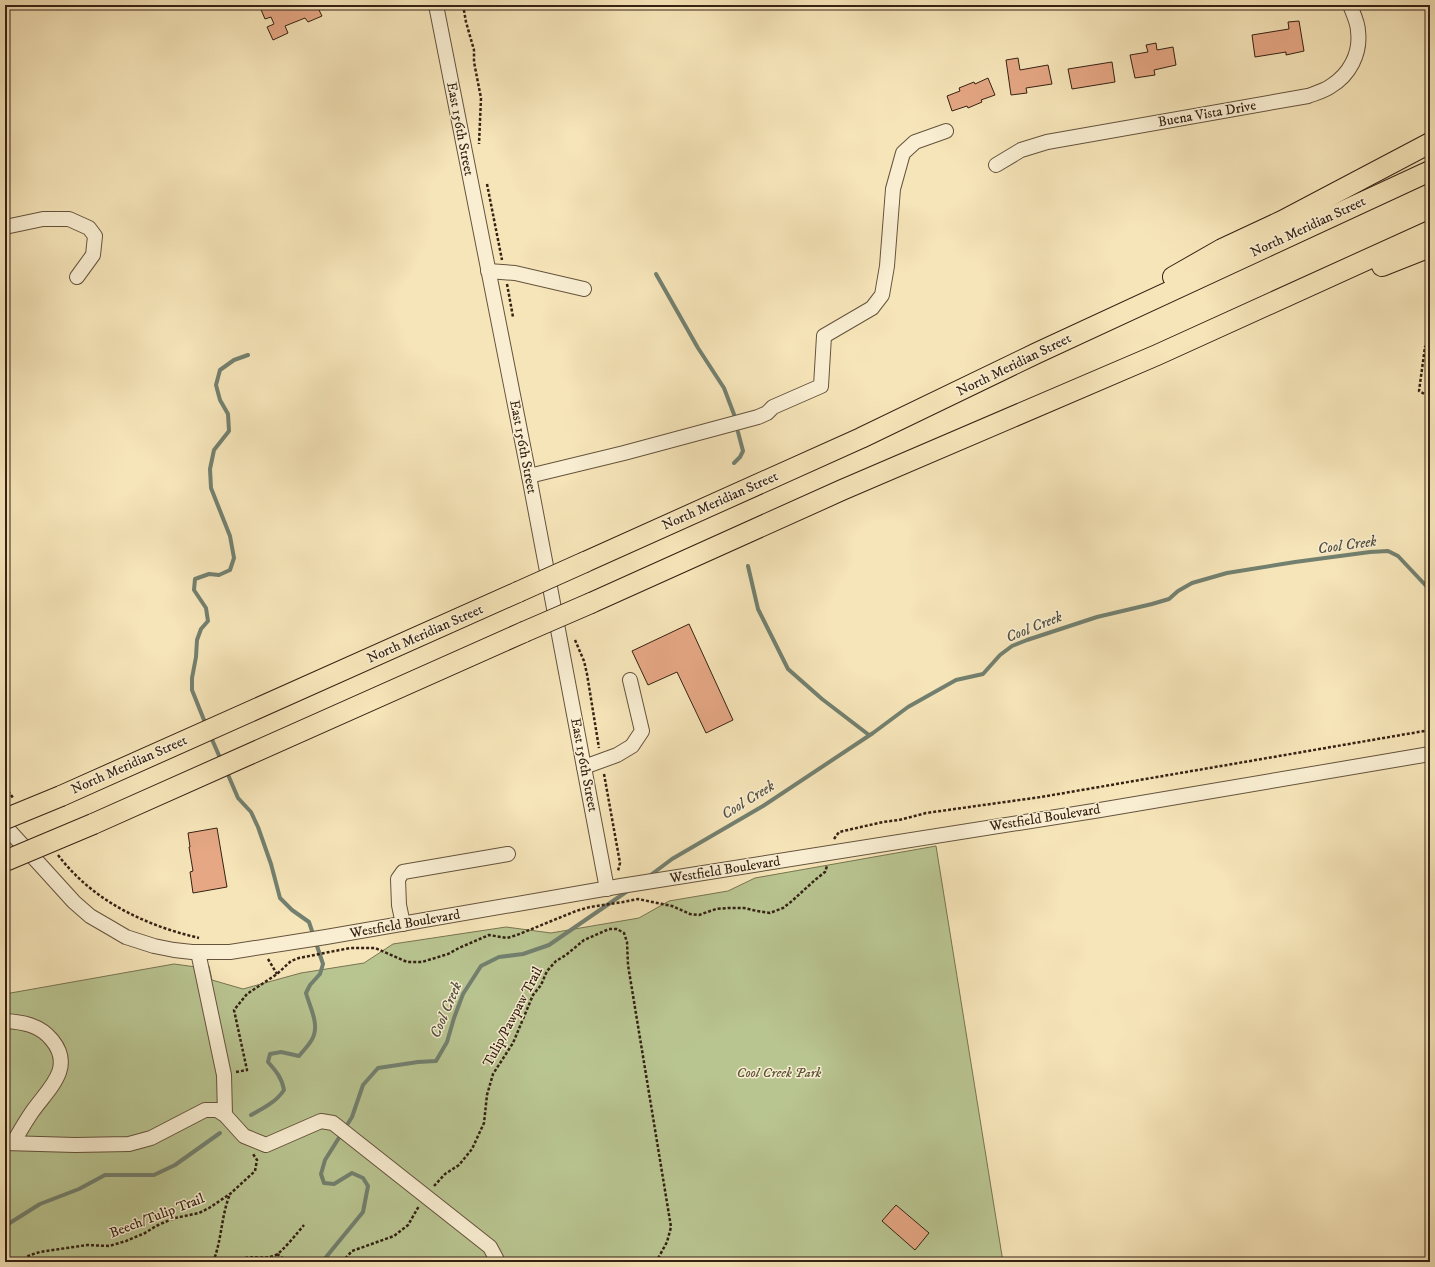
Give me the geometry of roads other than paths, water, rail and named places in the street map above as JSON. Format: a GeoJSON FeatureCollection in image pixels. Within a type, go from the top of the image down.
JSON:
{"type":"FeatureCollection","features":[{"type":"Feature","properties":{"kind":"highway"},"geometry":{"type":"LineString","coordinates":[[1037,353],[1222,249],[1289,217],[1430,143]]}},
{"type":"Feature","properties":{"kind":"highway","name":"North Meridian Street"},"geometry":{"type":"LineString","coordinates":[[5,819],[61,796],[860,438],[1037,353],[1430,171]]}},
{"type":"Feature","properties":{"kind":"highway"},"geometry":{"type":"LineString","coordinates":[[5,861],[258,751],[842,490],[1157,355],[1430,231]]}},
{"type":"Feature","properties":{"kind":"highway"},"geometry":{"type":"LineString","coordinates":[[1157,355],[1430,247]]}},
{"type":"Feature","properties":{"kind":"street","name":"East 156th Street"},"geometry":{"type":"LineString","coordinates":[[436,5],[529,476],[607,889]]}},
{"type":"Feature","properties":{"kind":"street","name":"Buena Vista Drive"},"geometry":{"type":"LineString","coordinates":[[996,165],[1021,150],[1047,142],[1308,96],[1329,87],[1341,80],[1355,59],[1358,32],[1350,5]]}},
{"type":"Feature","properties":{"kind":"street"},"geometry":{"type":"LineString","coordinates":[[529,476],[624,453],[758,417],[767,413],[773,407],[821,386],[824,336],[872,308],[882,295],[887,266],[893,189],[903,153],[915,142],[946,131]]}},
{"type":"Feature","properties":{"kind":"street"},"geometry":{"type":"LineString","coordinates":[[5,226],[43,219],[69,219],[89,228],[95,236],[92,255],[77,277]]}},
{"type":"Feature","properties":{"kind":"street"},"geometry":{"type":"LineString","coordinates":[[488,271],[515,273],[584,289]]}},
{"type":"Feature","properties":{"kind":"street"},"geometry":{"type":"LineString","coordinates":[[584,767],[616,755],[632,746],[642,731],[630,680]]}},
{"type":"Feature","properties":{"kind":"street","name":"Westfield Boulevard"},"geometry":{"type":"LineString","coordinates":[[5,826],[74,902],[90,916],[126,937],[154,946],[174,950],[230,952],[305,941],[621,886],[655,882],[1100,810],[1430,754]]}},
{"type":"Feature","properties":{"kind":"street","name":"Westfield Boulevard"},"geometry":{"type":"LineString","coordinates":[[5,816],[44,869]]}},
{"type":"Feature","properties":{"kind":"street"},"geometry":{"type":"LineString","coordinates":[[403,924],[399,905],[398,879],[403,872],[452,865],[508,854]]}},
{"type":"Feature","properties":{"kind":"street"},"geometry":{"type":"LineString","coordinates":[[198,952],[224,1075],[225,1115]]}},
{"type":"Feature","properties":{"kind":"street"},"geometry":{"type":"LineString","coordinates":[[5,1021],[32,1025],[49,1036],[56,1044],[62,1061],[60,1070],[51,1088],[9,1143]]}},
{"type":"Feature","properties":{"kind":"street"},"geometry":{"type":"LineString","coordinates":[[9,1143],[129,1144],[151,1138],[204,1110],[217,1110],[225,1115],[244,1136],[266,1145],[321,1121],[333,1123],[490,1247],[498,1262]]}},
{"type":"Feature","properties":{"kind":"waterway"},"geometry":{"type":"LineString","coordinates":[[656,274],[698,348],[724,388],[735,417]]}},
{"type":"Feature","properties":{"kind":"waterway"},"geometry":{"type":"LineString","coordinates":[[206,725],[192,690],[197,640],[201,629],[208,621],[206,608],[194,590],[195,579],[209,574],[219,575],[230,570],[234,558],[230,536],[211,488],[210,469],[214,450],[229,431],[228,414],[220,400],[216,385],[220,370],[234,360],[248,355]]}},
{"type":"Feature","properties":{"kind":"waterway"},"geometry":{"type":"LineString","coordinates":[[734,463],[743,451],[738,432]]}},
{"type":"Feature","properties":{"kind":"waterway","name":"Cool Creek"},"geometry":{"type":"LineString","coordinates":[[648,877],[672,859],[763,806],[873,733],[908,707],[956,680],[983,674],[1000,655],[1012,646],[1027,640],[1097,617],[1169,599],[1178,591],[1192,583],[1227,573],[1370,552],[1388,551],[1398,556],[1430,590]]}},
{"type":"Feature","properties":{"kind":"waterway"},"geometry":{"type":"LineString","coordinates":[[748,566],[758,609],[788,669],[822,699],[869,735]]}},
{"type":"Feature","properties":{"kind":"waterway"},"geometry":{"type":"LineString","coordinates":[[210,735],[221,760]]}},
{"type":"Feature","properties":{"kind":"waterway"},"geometry":{"type":"LineString","coordinates":[[226,770],[238,798],[251,812],[258,827],[271,864],[280,898],[292,910],[309,922],[323,964],[320,974],[310,985],[306,993],[314,1017],[314,1035],[310,1043],[299,1056],[281,1052],[270,1054],[268,1062],[274,1068],[282,1082],[284,1090],[273,1101],[251,1115]]}},
{"type":"Feature","properties":{"kind":"waterway","name":"Cool Creek"},"geometry":{"type":"LineString","coordinates":[[322,1262],[363,1212],[368,1186],[363,1178],[352,1173],[334,1184],[324,1183],[321,1174],[325,1160],[352,1117],[363,1085],[378,1068],[436,1061],[447,1042],[463,994],[481,966],[499,957],[523,954],[549,945],[629,890]]}},
{"type":"Feature","properties":{"kind":"waterway"},"geometry":{"type":"LineString","coordinates":[[5,1226],[40,1204],[79,1189],[105,1175],[154,1175],[175,1165],[220,1133]]}},
{"type":"Feature","properties":{"kind":"park label","name":"Cool Creek Park"},"geometry":{"type":"Point","coordinates":[779,1073]}}]}
